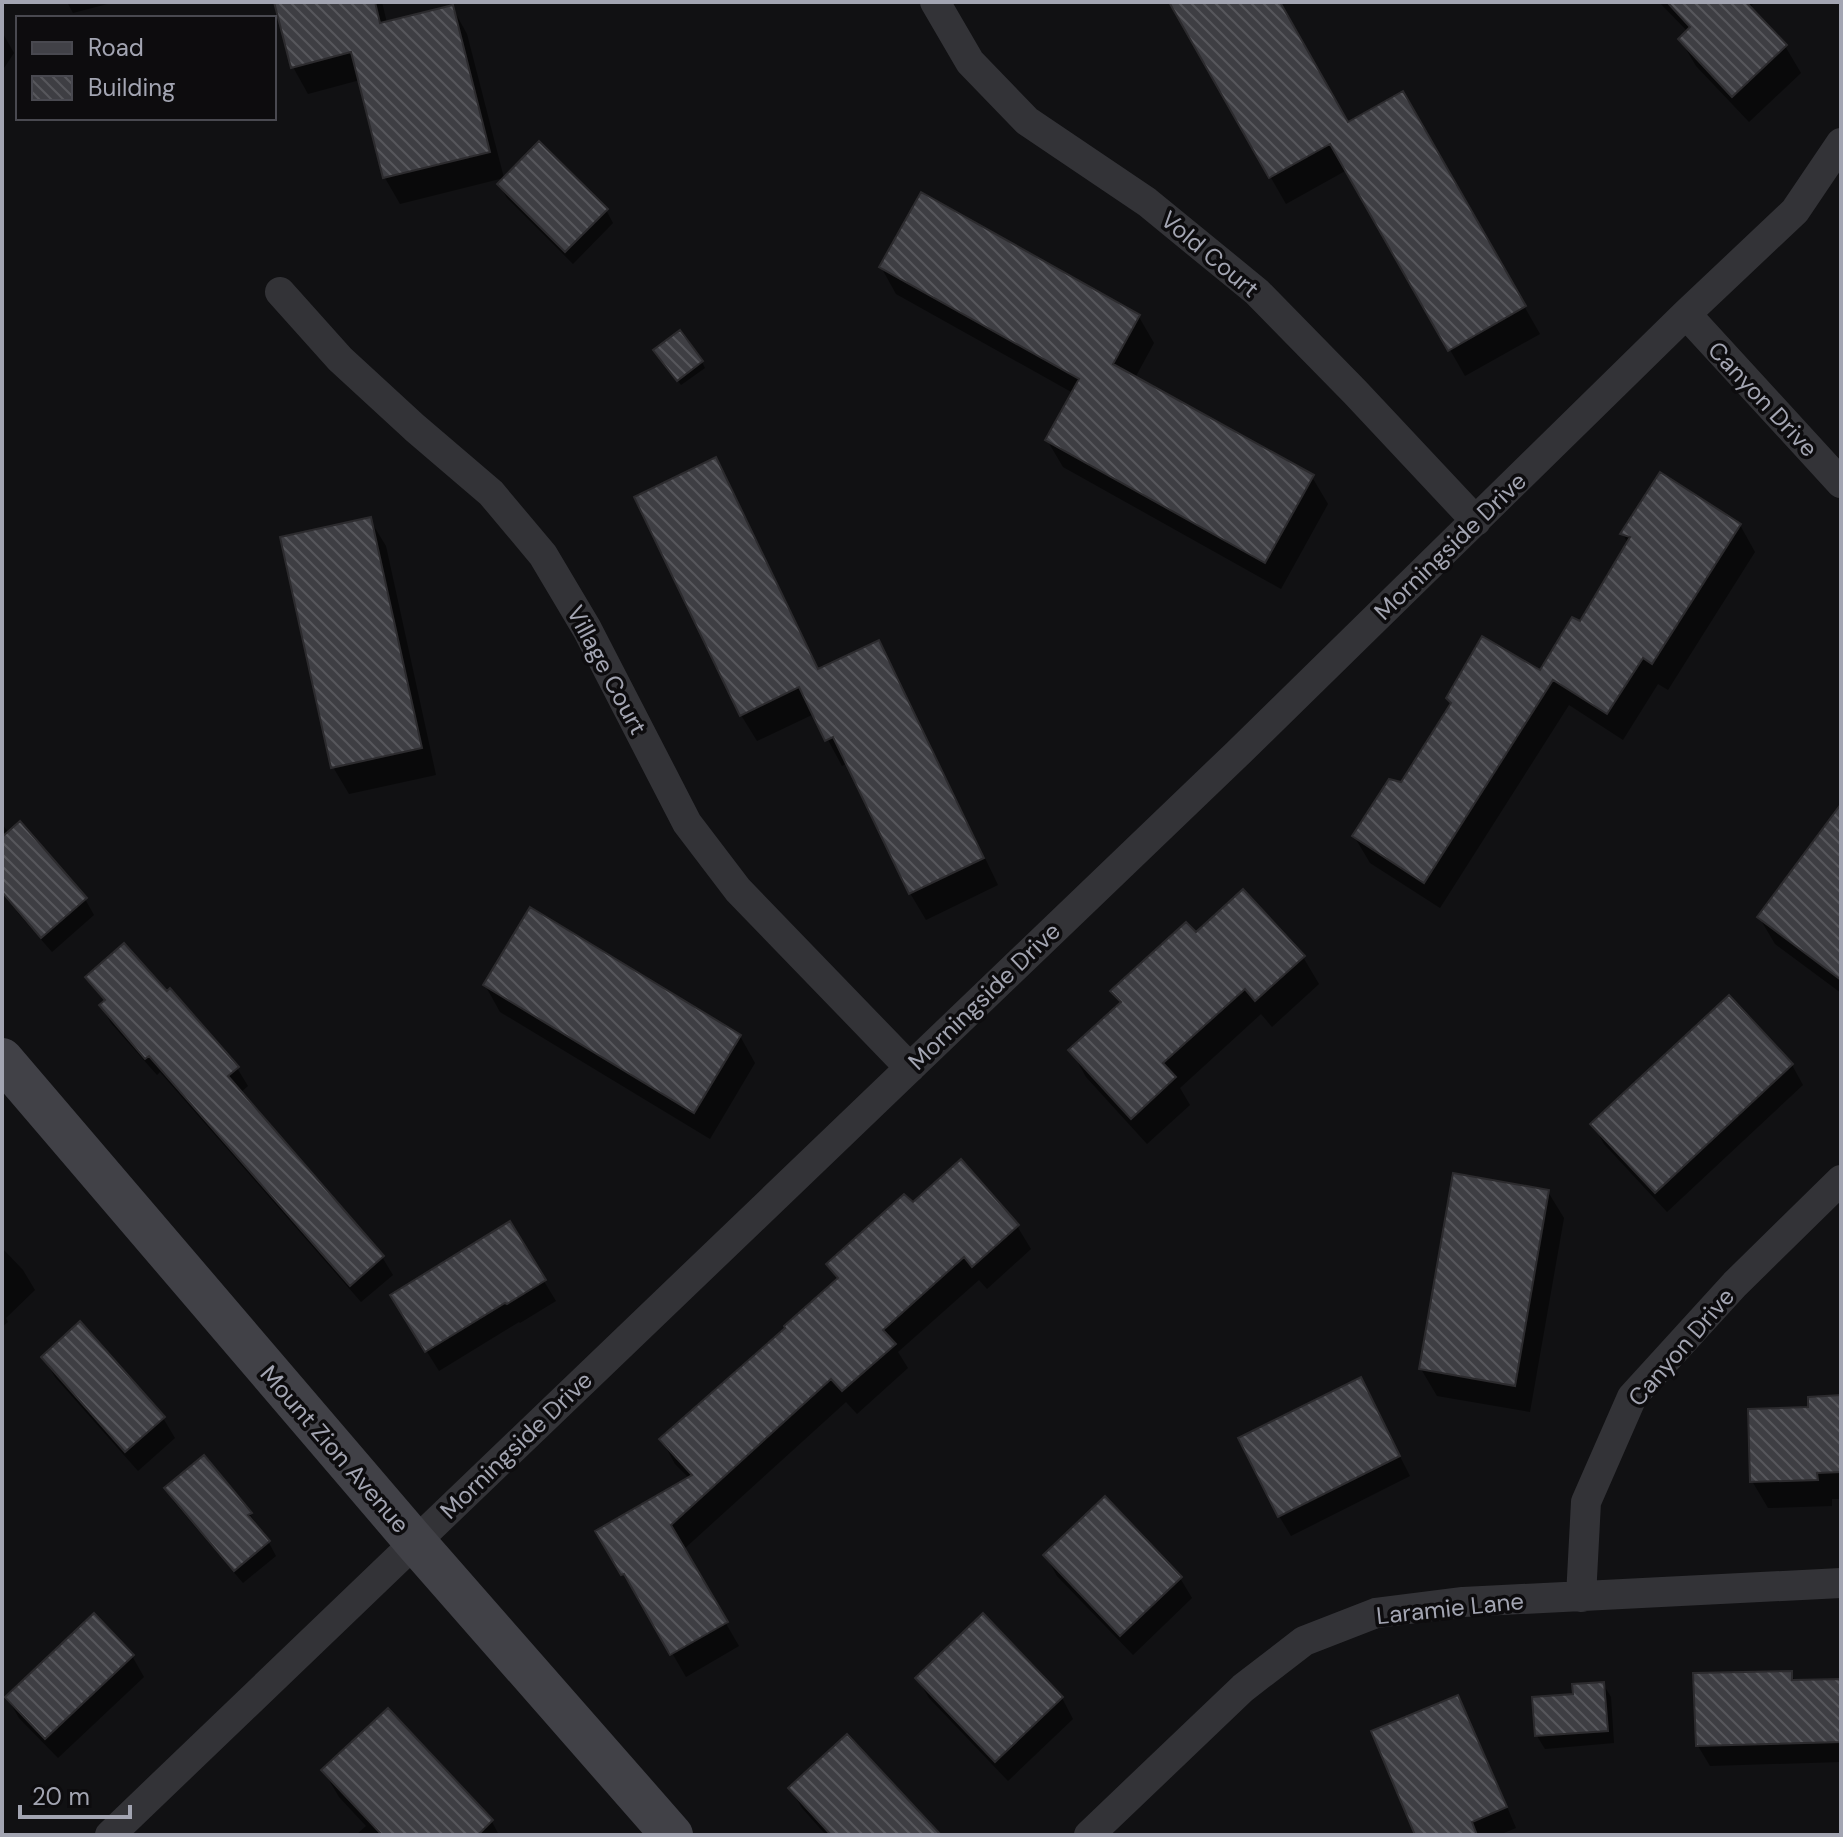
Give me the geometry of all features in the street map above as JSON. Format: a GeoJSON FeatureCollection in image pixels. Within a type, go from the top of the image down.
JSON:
{"type":"FeatureCollection","features":[{"type":"Feature","properties":{"kind":"main road","name":"Mount Zion Avenue"},"geometry":{"type":"LineString","coordinates":[[6,1073],[672,1835]]}},
{"type":"Feature","properties":{"kind":"street","name":"Vold Court"},"geometry":{"type":"LineString","coordinates":[[935,2],[970,62],[1027,121],[1147,202],[1257,292],[1476,521]]}},
{"type":"Feature","properties":{"kind":"street","name":"Morningside Drive"},"geometry":{"type":"LineString","coordinates":[[110,1835],[1249,743],[1795,211],[1841,143]]}},
{"type":"Feature","properties":{"kind":"street","name":"Village Court"},"geometry":{"type":"LineString","coordinates":[[280,292],[340,359],[491,493],[543,555],[587,629],[687,823],[738,890],[910,1068]]}},
{"type":"Feature","properties":{"kind":"street","name":"Canyon Drive"},"geometry":{"type":"LineString","coordinates":[[1686,314],[1841,483]]}},
{"type":"Feature","properties":{"kind":"street","name":"Canyon Drive"},"geometry":{"type":"LineString","coordinates":[[1581,1597],[1586,1502],[1632,1397],[1735,1284],[1841,1180]]}},
{"type":"Feature","properties":{"kind":"street","name":"Laramie Lane"},"geometry":{"type":"LineString","coordinates":[[1089,1835],[1243,1688],[1304,1641],[1376,1613],[1463,1602],[1841,1583]]}},
{"type":"Feature","properties":{"kind":"building"},"geometry":{"type":"Polygon","coordinates":[[[274,2],[375,2],[380,23],[453,5],[490,152],[383,178],[351,52],[291,68],[274,2]]]}},
{"type":"Feature","properties":{"kind":"building"},"geometry":{"type":"Polygon","coordinates":[[[1169,2],[1280,2],[1348,122],[1403,91],[1526,306],[1448,351],[1330,144],[1269,178],[1169,2]]]}},
{"type":"Feature","properties":{"kind":"building"},"geometry":{"type":"Polygon","coordinates":[[[1667,2],[1746,2],[1787,45],[1732,97],[1678,39],[1690,27],[1667,2]]]}},
{"type":"Feature","properties":{"kind":"building"},"geometry":{"type":"Polygon","coordinates":[[[539,141],[608,209],[565,252],[497,184],[539,141]]]}},
{"type":"Feature","properties":{"kind":"building"},"geometry":{"type":"Polygon","coordinates":[[[921,192],[1140,315],[1113,364],[1314,475],[1265,563],[1045,440],[1079,379],[879,267],[921,192]]]}},
{"type":"Feature","properties":{"kind":"building"},"geometry":{"type":"Polygon","coordinates":[[[680,330],[703,361],[677,381],[653,350],[680,330]]]}},
{"type":"Feature","properties":{"kind":"building"},"geometry":{"type":"Polygon","coordinates":[[[716,457],[818,669],[879,640],[984,858],[909,894],[833,737],[825,741],[799,687],[740,716],[634,497],[716,457]]]}},
{"type":"Feature","properties":{"kind":"building"},"geometry":{"type":"Polygon","coordinates":[[[1660,472],[1741,524],[1652,664],[1643,658],[1607,714],[1553,680],[1424,883],[1352,836],[1389,779],[1401,782],[1451,703],[1446,698],[1482,636],[1540,670],[1572,617],[1580,621],[1630,537],[1620,534],[1660,472]]]}},
{"type":"Feature","properties":{"kind":"building"},"geometry":{"type":"Polygon","coordinates":[[[371,517],[422,748],[331,768],[280,537],[371,517]]]}},
{"type":"Feature","properties":{"kind":"building"},"geometry":{"type":"Polygon","coordinates":[[[1841,804],[1841,980],[1757,917],[1841,804]]]}},
{"type":"Feature","properties":{"kind":"building"},"geometry":{"type":"Polygon","coordinates":[[[20,821],[87,898],[41,938],[2,892],[2,837],[20,821]]]}},
{"type":"Feature","properties":{"kind":"building"},"geometry":{"type":"Polygon","coordinates":[[[1243,889],[1305,956],[1255,1001],[1245,989],[1163,1063],[1176,1077],[1131,1119],[1068,1050],[1121,1002],[1110,991],[1186,922],[1196,932],[1243,889]]]}},
{"type":"Feature","properties":{"kind":"building"},"geometry":{"type":"Polygon","coordinates":[[[530,907],[741,1035],[694,1113],[483,985],[530,907]]]}},
{"type":"Feature","properties":{"kind":"building"},"geometry":{"type":"Polygon","coordinates":[[[124,943],[167,991],[170,988],[239,1067],[228,1076],[384,1256],[350,1286],[149,1056],[145,1059],[99,1005],[105,1000],[85,977],[124,943]]]}},
{"type":"Feature","properties":{"kind":"building"},"geometry":{"type":"Polygon","coordinates":[[[1729,995],[1793,1064],[1655,1193],[1590,1124],[1729,995]]]}},
{"type":"Feature","properties":{"kind":"building"},"geometry":{"type":"Polygon","coordinates":[[[961,1159],[1019,1225],[972,1267],[964,1257],[883,1330],[896,1344],[842,1391],[831,1379],[671,1525],[728,1622],[670,1655],[624,1574],[621,1575],[595,1531],[692,1475],[659,1439],[838,1278],[826,1264],[904,1194],[913,1202],[961,1159]]]}},
{"type":"Feature","properties":{"kind":"building"},"geometry":{"type":"Polygon","coordinates":[[[1453,1173],[1549,1190],[1515,1386],[1419,1369],[1453,1173]]]}},
{"type":"Feature","properties":{"kind":"building"},"geometry":{"type":"Polygon","coordinates":[[[510,1221],[546,1280],[425,1352],[390,1295],[510,1221]]]}},
{"type":"Feature","properties":{"kind":"building"},"geometry":{"type":"Polygon","coordinates":[[[80,1321],[165,1417],[125,1452],[41,1357],[80,1321]]]}},
{"type":"Feature","properties":{"kind":"building"},"geometry":{"type":"Polygon","coordinates":[[[1361,1377],[1400,1456],[1278,1517],[1238,1438],[1361,1377]]]}},
{"type":"Feature","properties":{"kind":"building"},"geometry":{"type":"Polygon","coordinates":[[[1841,1395],[1841,1472],[1817,1473],[1818,1480],[1750,1482],[1748,1409],[1808,1407],[1808,1397],[1841,1395]]]}},
{"type":"Feature","properties":{"kind":"building"},"geometry":{"type":"Polygon","coordinates":[[[204,1455],[252,1513],[248,1515],[270,1541],[234,1571],[164,1488],[204,1455]]]}},
{"type":"Feature","properties":{"kind":"building"},"geometry":{"type":"Polygon","coordinates":[[[1105,1496],[1182,1577],[1120,1636],[1043,1555],[1105,1496]]]}},
{"type":"Feature","properties":{"kind":"building"},"geometry":{"type":"Polygon","coordinates":[[[94,1613],[134,1655],[45,1739],[5,1697],[94,1613]]]}},
{"type":"Feature","properties":{"kind":"building"},"geometry":{"type":"Polygon","coordinates":[[[983,1613],[1063,1697],[995,1762],[915,1678],[983,1613]]]}},
{"type":"Feature","properties":{"kind":"building"},"geometry":{"type":"Polygon","coordinates":[[[1792,1671],[1792,1680],[1841,1679],[1841,1742],[1696,1746],[1693,1673],[1792,1671]]]}},
{"type":"Feature","properties":{"kind":"building"},"geometry":{"type":"Polygon","coordinates":[[[1604,1682],[1608,1731],[1535,1736],[1532,1697],[1573,1694],[1572,1684],[1604,1682]]]}},
{"type":"Feature","properties":{"kind":"building"},"geometry":{"type":"Polygon","coordinates":[[[1458,1695],[1507,1807],[1472,1822],[1477,1835],[1415,1835],[1371,1731],[1458,1695]]]}},
{"type":"Feature","properties":{"kind":"building"},"geometry":{"type":"Polygon","coordinates":[[[388,1708],[493,1820],[478,1835],[382,1835],[321,1770],[388,1708]]]}},
{"type":"Feature","properties":{"kind":"building"},"geometry":{"type":"Polygon","coordinates":[[[847,1734],[941,1835],[831,1835],[788,1788],[847,1734]]]}}]}
